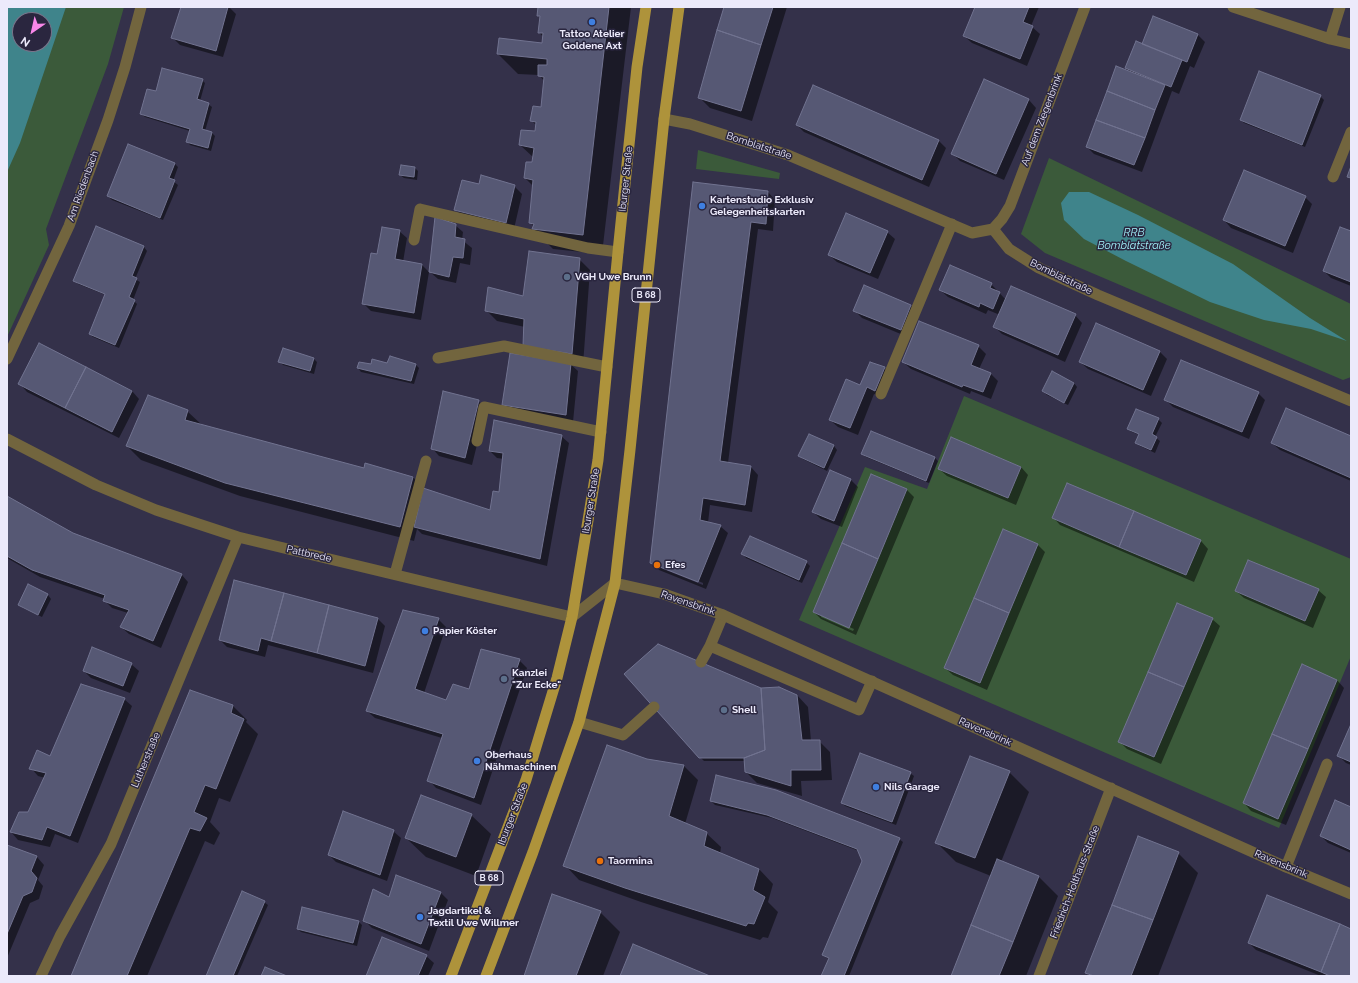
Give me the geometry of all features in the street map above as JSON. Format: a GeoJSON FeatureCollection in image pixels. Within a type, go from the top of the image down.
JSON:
{"type":"FeatureCollection","features":[{"type":"Feature","properties":{"kind":"main road","name":"Iburger Straße"},"geometry":{"type":"LineString","coordinates":[[451,976],[526,780],[557,678],[572,617],[598,460],[637,67],[646,7]]}},
{"type":"Feature","properties":{"kind":"main road","name":"B 68"},"geometry":{"type":"LineString","coordinates":[[486,976],[533,852],[579,722],[615,583],[664,119],[679,7]]}},
{"type":"Feature","properties":{"kind":"street","name":"Am Riedenbach"},"geometry":{"type":"LineString","coordinates":[[7,359],[69,226],[108,120],[142,7]]}},
{"type":"Feature","properties":{"kind":"street","name":"Auf dem Ziegenbrink"},"geometry":{"type":"LineString","coordinates":[[993,229],[1002,219],[1010,206],[1084,7]]}},
{"type":"Feature","properties":{"kind":"street"},"geometry":{"type":"LineString","coordinates":[[1233,7],[1330,39],[1351,44]]}},
{"type":"Feature","properties":{"kind":"street"},"geometry":{"type":"LineString","coordinates":[[1330,39],[1340,7]]}},
{"type":"Feature","properties":{"kind":"street","name":"Bomblatstraße"},"geometry":{"type":"LineString","coordinates":[[664,119],[690,124],[788,155],[972,233],[993,229],[1009,249],[1039,268],[1098,295],[1351,400]]}},
{"type":"Feature","properties":{"kind":"street"},"geometry":{"type":"LineString","coordinates":[[1333,177],[1351,132]]}},
{"type":"Feature","properties":{"kind":"street"},"geometry":{"type":"LineString","coordinates":[[414,240],[420,210],[588,248],[618,252]]}},
{"type":"Feature","properties":{"kind":"street"},"geometry":{"type":"LineString","coordinates":[[881,394],[952,224]]}},
{"type":"Feature","properties":{"kind":"street"},"geometry":{"type":"LineString","coordinates":[[438,358],[504,346],[607,367]]}},
{"type":"Feature","properties":{"kind":"street"},"geometry":{"type":"LineString","coordinates":[[477,441],[484,407],[601,432]]}},
{"type":"Feature","properties":{"kind":"street","name":"Pattbrede"},"geometry":{"type":"LineString","coordinates":[[7,439],[96,485],[156,510],[238,537],[572,617]]}},
{"type":"Feature","properties":{"kind":"street"},"geometry":{"type":"LineString","coordinates":[[395,574],[426,461]]}},
{"type":"Feature","properties":{"kind":"street","name":"Lutherstraße"},"geometry":{"type":"LineString","coordinates":[[41,976],[60,936],[111,844],[238,537]]}},
{"type":"Feature","properties":{"kind":"street"},"geometry":{"type":"LineString","coordinates":[[572,617],[615,583]]}},
{"type":"Feature","properties":{"kind":"street","name":"Ravensbrink"},"geometry":{"type":"LineString","coordinates":[[615,583],[664,594],[723,615],[1286,867],[1351,894]]}},
{"type":"Feature","properties":{"kind":"street"},"geometry":{"type":"LineString","coordinates":[[701,662],[710,646],[723,615]]}},
{"type":"Feature","properties":{"kind":"street"},"geometry":{"type":"LineString","coordinates":[[710,646],[859,710],[872,681]]}},
{"type":"Feature","properties":{"kind":"street"},"geometry":{"type":"LineString","coordinates":[[579,722],[623,735],[654,707]]}},
{"type":"Feature","properties":{"kind":"street"},"geometry":{"type":"LineString","coordinates":[[1286,867],[1327,764]]}},
{"type":"Feature","properties":{"kind":"street","name":"Friedrich-Holthaus-Straße"},"geometry":{"type":"LineString","coordinates":[[1039,976],[1111,788]]}},
{"type":"Feature","properties":{"kind":"shaded area"},"geometry":{"type":"Polygon","coordinates":[[[7,7],[124,7],[108,64],[46,229],[49,245],[7,337],[7,7]]]}},
{"type":"Feature","properties":{"kind":"shaded area"},"geometry":{"type":"Polygon","coordinates":[[[698,150],[780,173],[779,179],[696,169],[698,150]]]}},
{"type":"Feature","properties":{"kind":"shaded area"},"geometry":{"type":"Polygon","coordinates":[[[1049,158],[1351,304],[1351,377],[1343,380],[1045,253],[1021,234],[1049,158]]]}},
{"type":"Feature","properties":{"kind":"shaded area"},"geometry":{"type":"Polygon","coordinates":[[[964,396],[1351,559],[1351,656],[1279,828],[799,620],[865,467],[927,489],[964,396]]]}},
{"type":"Feature","properties":{"kind":"water"},"geometry":{"type":"Polygon","coordinates":[[[7,7],[66,7],[52,48],[52,12],[12,12],[12,52],[51,52],[20,143],[7,172],[7,7]]]}},
{"type":"Feature","properties":{"kind":"water","name":"RRB Bomblatstraße"},"geometry":{"type":"Polygon","coordinates":[[[1069,192],[1089,192],[1138,215],[1233,264],[1310,318],[1347,341],[1311,329],[1264,320],[1210,302],[1084,239],[1064,220],[1061,203],[1069,192]]]}},
{"type":"Feature","properties":{"kind":"building"},"geometry":{"type":"Polygon","coordinates":[[[181,7],[228,7],[216,51],[171,38],[181,7]]]}},
{"type":"Feature","properties":{"kind":"building"},"geometry":{"type":"Polygon","coordinates":[[[538,7],[609,7],[583,235],[532,229],[534,224],[529,223],[533,180],[524,178],[526,162],[532,162],[534,148],[519,145],[521,130],[535,131],[536,122],[530,121],[533,106],[541,107],[544,77],[538,76],[538,65],[547,65],[547,59],[497,54],[499,38],[542,43],[543,33],[538,33],[540,16],[537,16],[538,7]]]}},
{"type":"Feature","properties":{"kind":"building"},"geometry":{"type":"Polygon","coordinates":[[[724,7],[773,7],[761,45],[717,30],[724,7]]]}},
{"type":"Feature","properties":{"kind":"building"},"geometry":{"type":"Polygon","coordinates":[[[975,7],[1029,7],[1023,22],[1033,26],[1020,59],[963,36],[975,7]]]}},
{"type":"Feature","properties":{"kind":"building"},"geometry":{"type":"Polygon","coordinates":[[[1153,16],[1198,34],[1187,62],[1142,44],[1153,16]]]}},
{"type":"Feature","properties":{"kind":"building"},"geometry":{"type":"Polygon","coordinates":[[[717,30],[761,45],[741,111],[698,98],[717,30]]]}},
{"type":"Feature","properties":{"kind":"building"},"geometry":{"type":"Polygon","coordinates":[[[1136,41],[1182,60],[1171,87],[1125,68],[1136,41]]]}},
{"type":"Feature","properties":{"kind":"building"},"geometry":{"type":"Polygon","coordinates":[[[1116,66],[1165,85],[1155,110],[1107,91],[1116,66]]]}},
{"type":"Feature","properties":{"kind":"building"},"geometry":{"type":"Polygon","coordinates":[[[162,68],[203,79],[197,99],[209,103],[202,129],[212,132],[208,148],[186,142],[190,129],[140,114],[147,89],[156,91],[162,68]]]}},
{"type":"Feature","properties":{"kind":"building"},"geometry":{"type":"Polygon","coordinates":[[[1259,71],[1321,95],[1302,145],[1240,120],[1259,71]]]}},
{"type":"Feature","properties":{"kind":"building"},"geometry":{"type":"Polygon","coordinates":[[[984,79],[1029,99],[996,174],[951,154],[984,79]]]}},
{"type":"Feature","properties":{"kind":"building"},"geometry":{"type":"Polygon","coordinates":[[[813,85],[939,140],[922,180],[796,125],[813,85]]]}},
{"type":"Feature","properties":{"kind":"building"},"geometry":{"type":"Polygon","coordinates":[[[1107,91],[1155,110],[1145,138],[1096,120],[1107,91]]]}},
{"type":"Feature","properties":{"kind":"building"},"geometry":{"type":"Polygon","coordinates":[[[1096,120],[1145,138],[1134,165],[1086,147],[1096,120]]]}},
{"type":"Feature","properties":{"kind":"building"},"geometry":{"type":"Polygon","coordinates":[[[128,144],[175,163],[169,178],[175,180],[160,218],[107,196],[128,144]]]}},
{"type":"Feature","properties":{"kind":"building"},"geometry":{"type":"Polygon","coordinates":[[[401,165],[415,167],[414,177],[399,175],[401,165]]]}},
{"type":"Feature","properties":{"kind":"building"},"geometry":{"type":"Polygon","coordinates":[[[1351,166],[1351,178],[1347,177],[1351,166]]]}},
{"type":"Feature","properties":{"kind":"building"},"geometry":{"type":"Polygon","coordinates":[[[1244,170],[1306,196],[1285,246],[1223,220],[1244,170]]]}},
{"type":"Feature","properties":{"kind":"building"},"geometry":{"type":"Polygon","coordinates":[[[481,175],[515,185],[506,223],[454,210],[462,180],[479,184],[481,175]]]}},
{"type":"Feature","properties":{"kind":"building"},"geometry":{"type":"Polygon","coordinates":[[[693,182],[768,191],[766,224],[751,222],[720,461],[751,466],[745,505],[703,498],[700,520],[721,525],[698,582],[650,563],[693,182]]]}},
{"type":"Feature","properties":{"kind":"building"},"geometry":{"type":"Polygon","coordinates":[[[846,213],[888,231],[870,273],[828,255],[846,213]]]}},
{"type":"Feature","properties":{"kind":"building"},"geometry":{"type":"Polygon","coordinates":[[[435,217],[456,224],[455,237],[465,239],[463,258],[453,257],[449,277],[429,272],[435,217]]]}},
{"type":"Feature","properties":{"kind":"building"},"geometry":{"type":"Polygon","coordinates":[[[96,226],[144,246],[132,276],[137,278],[129,297],[135,300],[115,345],[89,334],[105,294],[73,281],[96,226]]]}},
{"type":"Feature","properties":{"kind":"building"},"geometry":{"type":"Polygon","coordinates":[[[382,227],[400,230],[395,259],[422,264],[414,313],[362,304],[371,253],[377,254],[382,227]]]}},
{"type":"Feature","properties":{"kind":"building"},"geometry":{"type":"Polygon","coordinates":[[[1340,227],[1351,231],[1351,282],[1323,271],[1340,227]]]}},
{"type":"Feature","properties":{"kind":"building"},"geometry":{"type":"Polygon","coordinates":[[[529,251],[580,258],[572,354],[523,346],[524,319],[485,311],[488,287],[523,296],[529,251]]]}},
{"type":"Feature","properties":{"kind":"building"},"geometry":{"type":"Polygon","coordinates":[[[950,265],[992,283],[990,288],[1000,292],[993,309],[980,303],[979,307],[939,290],[950,265]]]}},
{"type":"Feature","properties":{"kind":"building"},"geometry":{"type":"Polygon","coordinates":[[[864,285],[911,305],[901,330],[853,311],[864,285]]]}},
{"type":"Feature","properties":{"kind":"building"},"geometry":{"type":"Polygon","coordinates":[[[1011,286],[1076,314],[1058,355],[993,327],[1011,286]]]}},
{"type":"Feature","properties":{"kind":"building"},"geometry":{"type":"Polygon","coordinates":[[[919,321],[979,345],[971,365],[991,373],[983,392],[963,385],[962,387],[902,362],[919,321]]]}},
{"type":"Feature","properties":{"kind":"building"},"geometry":{"type":"Polygon","coordinates":[[[1096,323],[1160,351],[1143,390],[1079,362],[1096,323]]]}},
{"type":"Feature","properties":{"kind":"building"},"geometry":{"type":"Polygon","coordinates":[[[39,343],[86,367],[65,408],[18,384],[39,343]]]}},
{"type":"Feature","properties":{"kind":"building"},"geometry":{"type":"Polygon","coordinates":[[[283,348],[314,358],[310,371],[278,362],[283,348]]]}},
{"type":"Feature","properties":{"kind":"building"},"geometry":{"type":"Polygon","coordinates":[[[510,353],[571,363],[566,415],[502,405],[510,353]]]}},
{"type":"Feature","properties":{"kind":"building"},"geometry":{"type":"Polygon","coordinates":[[[390,356],[416,364],[411,381],[357,368],[359,362],[371,364],[372,359],[387,363],[390,356]]]}},
{"type":"Feature","properties":{"kind":"building"},"geometry":{"type":"Polygon","coordinates":[[[1181,360],[1259,392],[1242,432],[1164,400],[1181,360]]]}},
{"type":"Feature","properties":{"kind":"building"},"geometry":{"type":"Polygon","coordinates":[[[870,362],[885,367],[875,391],[867,387],[850,428],[829,420],[846,379],[860,385],[870,362]]]}},
{"type":"Feature","properties":{"kind":"building"},"geometry":{"type":"Polygon","coordinates":[[[86,367],[132,391],[112,432],[65,408],[86,367]]]}},
{"type":"Feature","properties":{"kind":"building"},"geometry":{"type":"Polygon","coordinates":[[[1052,371],[1074,383],[1064,403],[1042,391],[1052,371]]]}},
{"type":"Feature","properties":{"kind":"building"},"geometry":{"type":"Polygon","coordinates":[[[443,391],[479,400],[465,458],[431,449],[443,391]]]}},
{"type":"Feature","properties":{"kind":"building"},"geometry":{"type":"Polygon","coordinates":[[[148,395],[188,410],[185,420],[364,468],[365,463],[413,477],[400,527],[225,483],[126,446],[148,395]]]}},
{"type":"Feature","properties":{"kind":"building"},"geometry":{"type":"Polygon","coordinates":[[[1286,408],[1351,436],[1351,478],[1271,443],[1286,408]]]}},
{"type":"Feature","properties":{"kind":"building"},"geometry":{"type":"Polygon","coordinates":[[[1136,409],[1159,418],[1152,434],[1157,437],[1151,450],[1135,443],[1139,434],[1127,429],[1136,409]]]}},
{"type":"Feature","properties":{"kind":"building"},"geometry":{"type":"Polygon","coordinates":[[[494,420],[562,435],[540,559],[414,527],[423,488],[490,510],[493,491],[499,492],[503,453],[489,451],[494,420]]]}},
{"type":"Feature","properties":{"kind":"building"},"geometry":{"type":"Polygon","coordinates":[[[871,431],[935,457],[926,481],[861,454],[871,431]]]}},
{"type":"Feature","properties":{"kind":"building"},"geometry":{"type":"Polygon","coordinates":[[[809,434],[834,445],[824,468],[798,456],[809,434]]]}},
{"type":"Feature","properties":{"kind":"building"},"geometry":{"type":"Polygon","coordinates":[[[951,437],[1021,467],[1008,498],[938,469],[951,437]]]}},
{"type":"Feature","properties":{"kind":"building"},"geometry":{"type":"Polygon","coordinates":[[[830,470],[851,479],[834,521],[812,512],[830,470]]]}},
{"type":"Feature","properties":{"kind":"building"},"geometry":{"type":"Polygon","coordinates":[[[871,474],[907,489],[878,559],[842,543],[871,474]]]}},
{"type":"Feature","properties":{"kind":"building"},"geometry":{"type":"Polygon","coordinates":[[[1067,483],[1134,511],[1119,547],[1052,518],[1067,483]]]}},
{"type":"Feature","properties":{"kind":"building"},"geometry":{"type":"Polygon","coordinates":[[[7,496],[73,533],[182,574],[153,641],[120,627],[129,610],[103,601],[105,595],[32,570],[7,556],[7,496]]]}},
{"type":"Feature","properties":{"kind":"building"},"geometry":{"type":"Polygon","coordinates":[[[1134,511],[1201,540],[1186,575],[1119,547],[1134,511]]]}},
{"type":"Feature","properties":{"kind":"building"},"geometry":{"type":"Polygon","coordinates":[[[1003,529],[1038,544],[1009,613],[974,598],[1003,529]]]}},
{"type":"Feature","properties":{"kind":"building"},"geometry":{"type":"Polygon","coordinates":[[[750,536],[807,561],[799,580],[741,554],[750,536]]]}},
{"type":"Feature","properties":{"kind":"building"},"geometry":{"type":"Polygon","coordinates":[[[842,543],[878,559],[849,628],[813,612],[842,543]]]}},
{"type":"Feature","properties":{"kind":"building"},"geometry":{"type":"Polygon","coordinates":[[[1248,560],[1319,589],[1305,621],[1235,591],[1248,560]]]}},
{"type":"Feature","properties":{"kind":"building"},"geometry":{"type":"Polygon","coordinates":[[[234,580],[284,593],[271,641],[261,638],[258,651],[219,640],[234,580]]]}},
{"type":"Feature","properties":{"kind":"building"},"geometry":{"type":"Polygon","coordinates":[[[28,584],[48,594],[38,615],[18,605],[28,584]]]}},
{"type":"Feature","properties":{"kind":"building"},"geometry":{"type":"Polygon","coordinates":[[[284,593],[329,605],[317,653],[271,641],[284,593]]]}},
{"type":"Feature","properties":{"kind":"building"},"geometry":{"type":"Polygon","coordinates":[[[974,598],[1009,613],[980,683],[944,668],[974,598]]]}},
{"type":"Feature","properties":{"kind":"building"},"geometry":{"type":"Polygon","coordinates":[[[1177,603],[1213,618],[1184,687],[1148,672],[1177,603]]]}},
{"type":"Feature","properties":{"kind":"building"},"geometry":{"type":"Polygon","coordinates":[[[329,605],[378,618],[365,666],[317,653],[329,605]]]}},
{"type":"Feature","properties":{"kind":"building"},"geometry":{"type":"Polygon","coordinates":[[[403,610],[439,618],[415,689],[446,700],[453,684],[469,689],[481,649],[520,659],[474,798],[427,781],[443,734],[366,711],[403,610]]]}},
{"type":"Feature","properties":{"kind":"building"},"geometry":{"type":"Polygon","coordinates":[[[658,644],[761,688],[765,750],[744,758],[699,758],[624,674],[658,644]]]}},
{"type":"Feature","properties":{"kind":"building"},"geometry":{"type":"Polygon","coordinates":[[[92,647],[132,663],[123,686],[83,671],[92,647]]]}},
{"type":"Feature","properties":{"kind":"building"},"geometry":{"type":"Polygon","coordinates":[[[1302,664],[1337,680],[1308,749],[1272,734],[1302,664]]]}},
{"type":"Feature","properties":{"kind":"building"},"geometry":{"type":"Polygon","coordinates":[[[1148,672],[1184,687],[1154,757],[1118,742],[1148,672]]]}},
{"type":"Feature","properties":{"kind":"building"},"geometry":{"type":"Polygon","coordinates":[[[81,684],[125,698],[70,836],[47,827],[42,840],[10,832],[19,812],[28,812],[46,773],[29,769],[37,750],[50,756],[81,684]]]}},
{"type":"Feature","properties":{"kind":"building"},"geometry":{"type":"Polygon","coordinates":[[[779,687],[797,695],[802,740],[820,740],[821,770],[791,770],[791,786],[745,772],[744,758],[765,750],[761,688],[779,687]]]}},
{"type":"Feature","properties":{"kind":"building"},"geometry":{"type":"Polygon","coordinates":[[[190,690],[233,705],[231,713],[244,719],[216,789],[205,785],[194,812],[207,818],[200,831],[190,828],[127,976],[71,976],[190,690]]]}},
{"type":"Feature","properties":{"kind":"building"},"geometry":{"type":"Polygon","coordinates":[[[1351,724],[1351,762],[1337,756],[1351,724]]]}},
{"type":"Feature","properties":{"kind":"building"},"geometry":{"type":"Polygon","coordinates":[[[1272,734],[1308,749],[1278,819],[1243,803],[1272,734]]]}},
{"type":"Feature","properties":{"kind":"building"},"geometry":{"type":"Polygon","coordinates":[[[607,745],[647,759],[684,765],[669,816],[707,832],[704,846],[759,869],[753,890],[765,897],[754,924],[748,923],[746,926],[625,888],[563,866],[607,745]]]}},
{"type":"Feature","properties":{"kind":"building","name":"Nils Garage"},"geometry":{"type":"Polygon","coordinates":[[[860,753],[911,772],[892,822],[841,803],[860,753]]]}},
{"type":"Feature","properties":{"kind":"building"},"geometry":{"type":"Polygon","coordinates":[[[970,756],[1010,771],[975,858],[935,843],[970,756]]]}},
{"type":"Feature","properties":{"kind":"building"},"geometry":{"type":"Polygon","coordinates":[[[716,775],[776,790],[900,838],[844,976],[821,976],[829,958],[822,955],[862,861],[857,849],[767,815],[710,801],[716,775]]]}},
{"type":"Feature","properties":{"kind":"building"},"geometry":{"type":"Polygon","coordinates":[[[421,795],[472,814],[456,857],[405,838],[421,795]]]}},
{"type":"Feature","properties":{"kind":"building"},"geometry":{"type":"Polygon","coordinates":[[[1335,800],[1351,807],[1351,850],[1320,836],[1335,800]]]}},
{"type":"Feature","properties":{"kind":"building"},"geometry":{"type":"Polygon","coordinates":[[[343,811],[394,830],[380,875],[328,855],[343,811]]]}},
{"type":"Feature","properties":{"kind":"building"},"geometry":{"type":"Polygon","coordinates":[[[1138,836],[1179,852],[1153,920],[1112,905],[1138,836]]]}},
{"type":"Feature","properties":{"kind":"building"},"geometry":{"type":"Polygon","coordinates":[[[7,845],[37,856],[31,871],[37,878],[32,892],[23,896],[7,934],[7,845]]]}},
{"type":"Feature","properties":{"kind":"building"},"geometry":{"type":"Polygon","coordinates":[[[997,859],[1039,876],[1013,942],[971,925],[997,859]]]}},
{"type":"Feature","properties":{"kind":"building"},"geometry":{"type":"Polygon","coordinates":[[[396,875],[441,892],[421,944],[363,921],[373,889],[389,897],[396,875]]]}},
{"type":"Feature","properties":{"kind":"building"},"geometry":{"type":"Polygon","coordinates":[[[242,891],[265,901],[233,976],[206,976],[242,891]]]}},
{"type":"Feature","properties":{"kind":"building"},"geometry":{"type":"Polygon","coordinates":[[[552,894],[601,911],[576,976],[524,976],[552,894]]]}},
{"type":"Feature","properties":{"kind":"building"},"geometry":{"type":"Polygon","coordinates":[[[1267,895],[1340,924],[1321,972],[1248,943],[1267,895]]]}},
{"type":"Feature","properties":{"kind":"building"},"geometry":{"type":"Polygon","coordinates":[[[1112,905],[1153,920],[1131,976],[1094,976],[1085,973],[1112,905]]]}},
{"type":"Feature","properties":{"kind":"building"},"geometry":{"type":"Polygon","coordinates":[[[302,907],[359,921],[353,943],[297,929],[302,907]]]}},
{"type":"Feature","properties":{"kind":"building"},"geometry":{"type":"Polygon","coordinates":[[[1340,924],[1351,929],[1351,976],[1330,976],[1321,972],[1340,924]]]}},
{"type":"Feature","properties":{"kind":"building"},"geometry":{"type":"Polygon","coordinates":[[[971,925],[1013,942],[999,976],[951,976],[971,925]]]}},
{"type":"Feature","properties":{"kind":"building"},"geometry":{"type":"Polygon","coordinates":[[[382,937],[427,955],[418,976],[366,976],[382,937]]]}},
{"type":"Feature","properties":{"kind":"building"},"geometry":{"type":"Polygon","coordinates":[[[633,944],[710,976],[620,976],[633,944]]]}},
{"type":"Feature","properties":{"kind":"building"},"geometry":{"type":"Polygon","coordinates":[[[265,967],[287,976],[261,976],[265,967]]]}},
{"type":"Feature","properties":{"kind":"place","name":"Tattoo Atelier Goldene Axt"},"geometry":{"type":"Point","coordinates":[592,22]}},
{"type":"Feature","properties":{"kind":"place","name":"Kartenstudio Exklusiv Gelegenheitskarten"},"geometry":{"type":"Point","coordinates":[702,206]}},
{"type":"Feature","properties":{"kind":"place","name":"VGH Uwe Brunn"},"geometry":{"type":"Point","coordinates":[567,277]}},
{"type":"Feature","properties":{"kind":"place","name":"Efes"},"geometry":{"type":"Point","coordinates":[657,565]}},
{"type":"Feature","properties":{"kind":"place","name":"Papier Köster"},"geometry":{"type":"Point","coordinates":[425,631]}},
{"type":"Feature","properties":{"kind":"place","name":"Kanzlei \"Zur Ecke\""},"geometry":{"type":"Point","coordinates":[504,679]}},
{"type":"Feature","properties":{"kind":"place","name":"Shell"},"geometry":{"type":"Point","coordinates":[724,710]}},
{"type":"Feature","properties":{"kind":"place","name":"Oberhaus Nähmaschinen"},"geometry":{"type":"Point","coordinates":[477,761]}},
{"type":"Feature","properties":{"kind":"place","name":"Nils Garage"},"geometry":{"type":"Point","coordinates":[876,787]}},
{"type":"Feature","properties":{"kind":"place","name":"Taormina"},"geometry":{"type":"Point","coordinates":[600,861]}},
{"type":"Feature","properties":{"kind":"place","name":"Jagdartikel & Textil Uwe Willmer"},"geometry":{"type":"Point","coordinates":[420,917]}}]}
